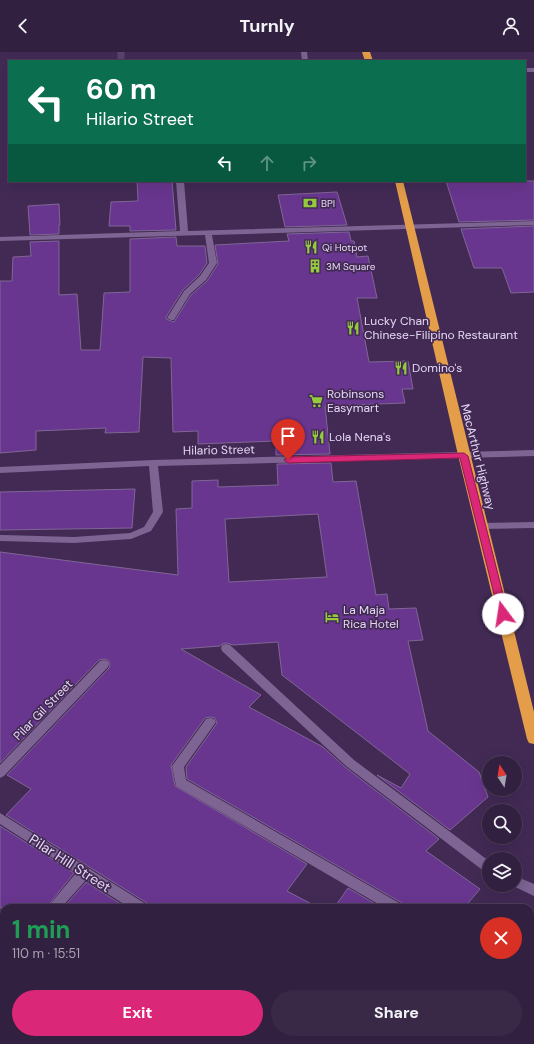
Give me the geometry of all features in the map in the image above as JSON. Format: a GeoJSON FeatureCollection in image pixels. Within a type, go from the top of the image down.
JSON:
{"type":"FeatureCollection","features":[{"type":"Feature","properties":{"kind":"highway","name":"MacArthur Highway"},"geometry":{"type":"LineString","coordinates":[[398,182],[534,739]]}},
{"type":"Feature","properties":{"kind":"street"},"geometry":{"type":"LineString","coordinates":[[180,182],[184,233]]}},
{"type":"Feature","properties":{"kind":"street"},"geometry":{"type":"LineString","coordinates":[[0,239],[534,223]]}},
{"type":"Feature","properties":{"kind":"street"},"geometry":{"type":"LineString","coordinates":[[171,318],[186,293],[203,278],[213,263],[208,233]]}},
{"type":"Feature","properties":{"kind":"street","name":"Hilario Street"},"geometry":{"type":"LineString","coordinates":[[0,470],[153,463],[534,453]]}},
{"type":"Feature","properties":{"kind":"street"},"geometry":{"type":"LineString","coordinates":[[3,538],[74,540],[131,536],[148,529],[158,512],[153,463]]}},
{"type":"Feature","properties":{"kind":"street"},"geometry":{"type":"LineString","coordinates":[[482,526],[534,525]]}},
{"type":"Feature","properties":{"kind":"street"},"geometry":{"type":"LineString","coordinates":[[226,648],[350,763],[482,863]]}},
{"type":"Feature","properties":{"kind":"street","name":"Pilar Gil Street"},"geometry":{"type":"LineString","coordinates":[[0,773],[104,664]]}},
{"type":"Feature","properties":{"kind":"street"},"geometry":{"type":"LineString","coordinates":[[210,722],[178,766],[180,783],[389,904]]}},
{"type":"Feature","properties":{"kind":"street","name":"Pilar Hill Street"},"geometry":{"type":"LineString","coordinates":[[0,818],[134,904]]}},
{"type":"Feature","properties":{"kind":"street"},"geometry":{"type":"LineString","coordinates":[[57,904],[85,872]]}},
{"type":"Feature","properties":{"kind":"street"},"geometry":{"type":"LineString","coordinates":[[522,884],[534,890]]}},
{"type":"Feature","properties":{"kind":"building"},"geometry":{"type":"Polygon","coordinates":[[[534,181],[534,220],[459,222],[446,182],[534,181]]]}},
{"type":"Feature","properties":{"kind":"building"},"geometry":{"type":"Polygon","coordinates":[[[137,182],[172,182],[176,230],[130,231],[130,226],[109,226],[111,202],[138,201],[137,182]]]}},
{"type":"Feature","properties":{"kind":"building"},"geometry":{"type":"Polygon","coordinates":[[[337,192],[347,225],[285,227],[278,195],[337,192]]]}},
{"type":"Feature","properties":{"kind":"building"},"geometry":{"type":"Polygon","coordinates":[[[59,204],[59,234],[30,235],[28,206],[59,204]]]}},
{"type":"Feature","properties":{"kind":"building"},"geometry":{"type":"Polygon","coordinates":[[[534,226],[534,292],[511,293],[502,268],[474,268],[461,229],[534,226]]]}},
{"type":"Feature","properties":{"kind":"building"},"geometry":{"type":"Polygon","coordinates":[[[349,232],[351,241],[354,241],[357,257],[368,256],[377,298],[357,298],[369,362],[408,361],[413,389],[402,389],[405,403],[325,406],[330,454],[276,455],[276,441],[198,444],[198,431],[173,432],[171,358],[143,357],[139,432],[105,433],[106,428],[36,431],[36,450],[0,453],[0,281],[12,281],[13,257],[31,256],[30,242],[59,241],[59,295],[77,294],[81,350],[100,350],[104,293],[130,292],[130,239],[176,237],[177,246],[205,246],[207,263],[199,275],[183,290],[166,317],[166,319],[174,322],[191,295],[207,281],[218,264],[215,245],[289,241],[287,234],[349,232]]]}},
{"type":"Feature","properties":{"kind":"building"},"geometry":{"type":"Polygon","coordinates":[[[331,463],[333,482],[356,481],[376,595],[387,594],[389,609],[416,608],[423,640],[408,641],[428,731],[479,772],[482,780],[482,796],[488,797],[450,830],[377,775],[401,788],[410,774],[282,675],[278,642],[233,645],[226,643],[220,646],[181,649],[261,695],[249,707],[323,747],[345,767],[439,839],[426,851],[480,889],[467,904],[402,904],[187,779],[186,767],[217,723],[215,718],[210,717],[205,718],[171,765],[175,786],[307,864],[287,891],[311,904],[147,904],[6,815],[31,789],[7,775],[109,668],[110,664],[108,660],[99,660],[0,763],[0,552],[178,575],[176,509],[192,508],[192,481],[218,480],[218,487],[278,485],[277,464],[331,463]],[[318,514],[225,519],[229,582],[327,577],[318,514]]]}},
{"type":"Feature","properties":{"kind":"building"},"geometry":{"type":"Polygon","coordinates":[[[135,489],[132,528],[0,530],[0,492],[135,489]]]}},
{"type":"Feature","properties":{"kind":"building"},"geometry":{"type":"Polygon","coordinates":[[[0,826],[74,873],[49,904],[0,904],[0,826]]]}},
{"type":"Feature","properties":{"kind":"building"},"geometry":{"type":"Polygon","coordinates":[[[86,882],[121,904],[67,904],[86,882]]]}},
{"type":"Feature","properties":{"kind":"building"},"geometry":{"type":"Polygon","coordinates":[[[348,888],[375,904],[337,904],[348,888]]]}},
{"type":"Feature","properties":{"kind":"tunnel"},"geometry":{"type":"LineString","coordinates":[[121,52],[121,60]]}},
{"type":"Feature","properties":{"kind":"place","name":"BPI"},"geometry":{"type":"Point","coordinates":[310,203]}},
{"type":"Feature","properties":{"kind":"place","name":"Qi Hotpot"},"geometry":{"type":"Point","coordinates":[311,247]}},
{"type":"Feature","properties":{"kind":"place","name":"3M Square"},"geometry":{"type":"Point","coordinates":[315,266]}},
{"type":"Feature","properties":{"kind":"place","name":"Lucky Chan Chinese-Filipino Restaurant"},"geometry":{"type":"Point","coordinates":[353,328]}},
{"type":"Feature","properties":{"kind":"place","name":"Domino's"},"geometry":{"type":"Point","coordinates":[401,368]}},
{"type":"Feature","properties":{"kind":"place","name":"Robinsons Easymart"},"geometry":{"type":"Point","coordinates":[316,401]}},
{"type":"Feature","properties":{"kind":"place","name":"Lola Nena's"},"geometry":{"type":"Point","coordinates":[318,437]}},
{"type":"Feature","properties":{"kind":"place","name":"La Maja Rica Hotel"},"geometry":{"type":"Point","coordinates":[332,617]}},
{"type":"Feature","properties":{"kind":"route"},"geometry":{"type":"LineString","coordinates":[[288,460],[464,456],[503,614]]}}]}
